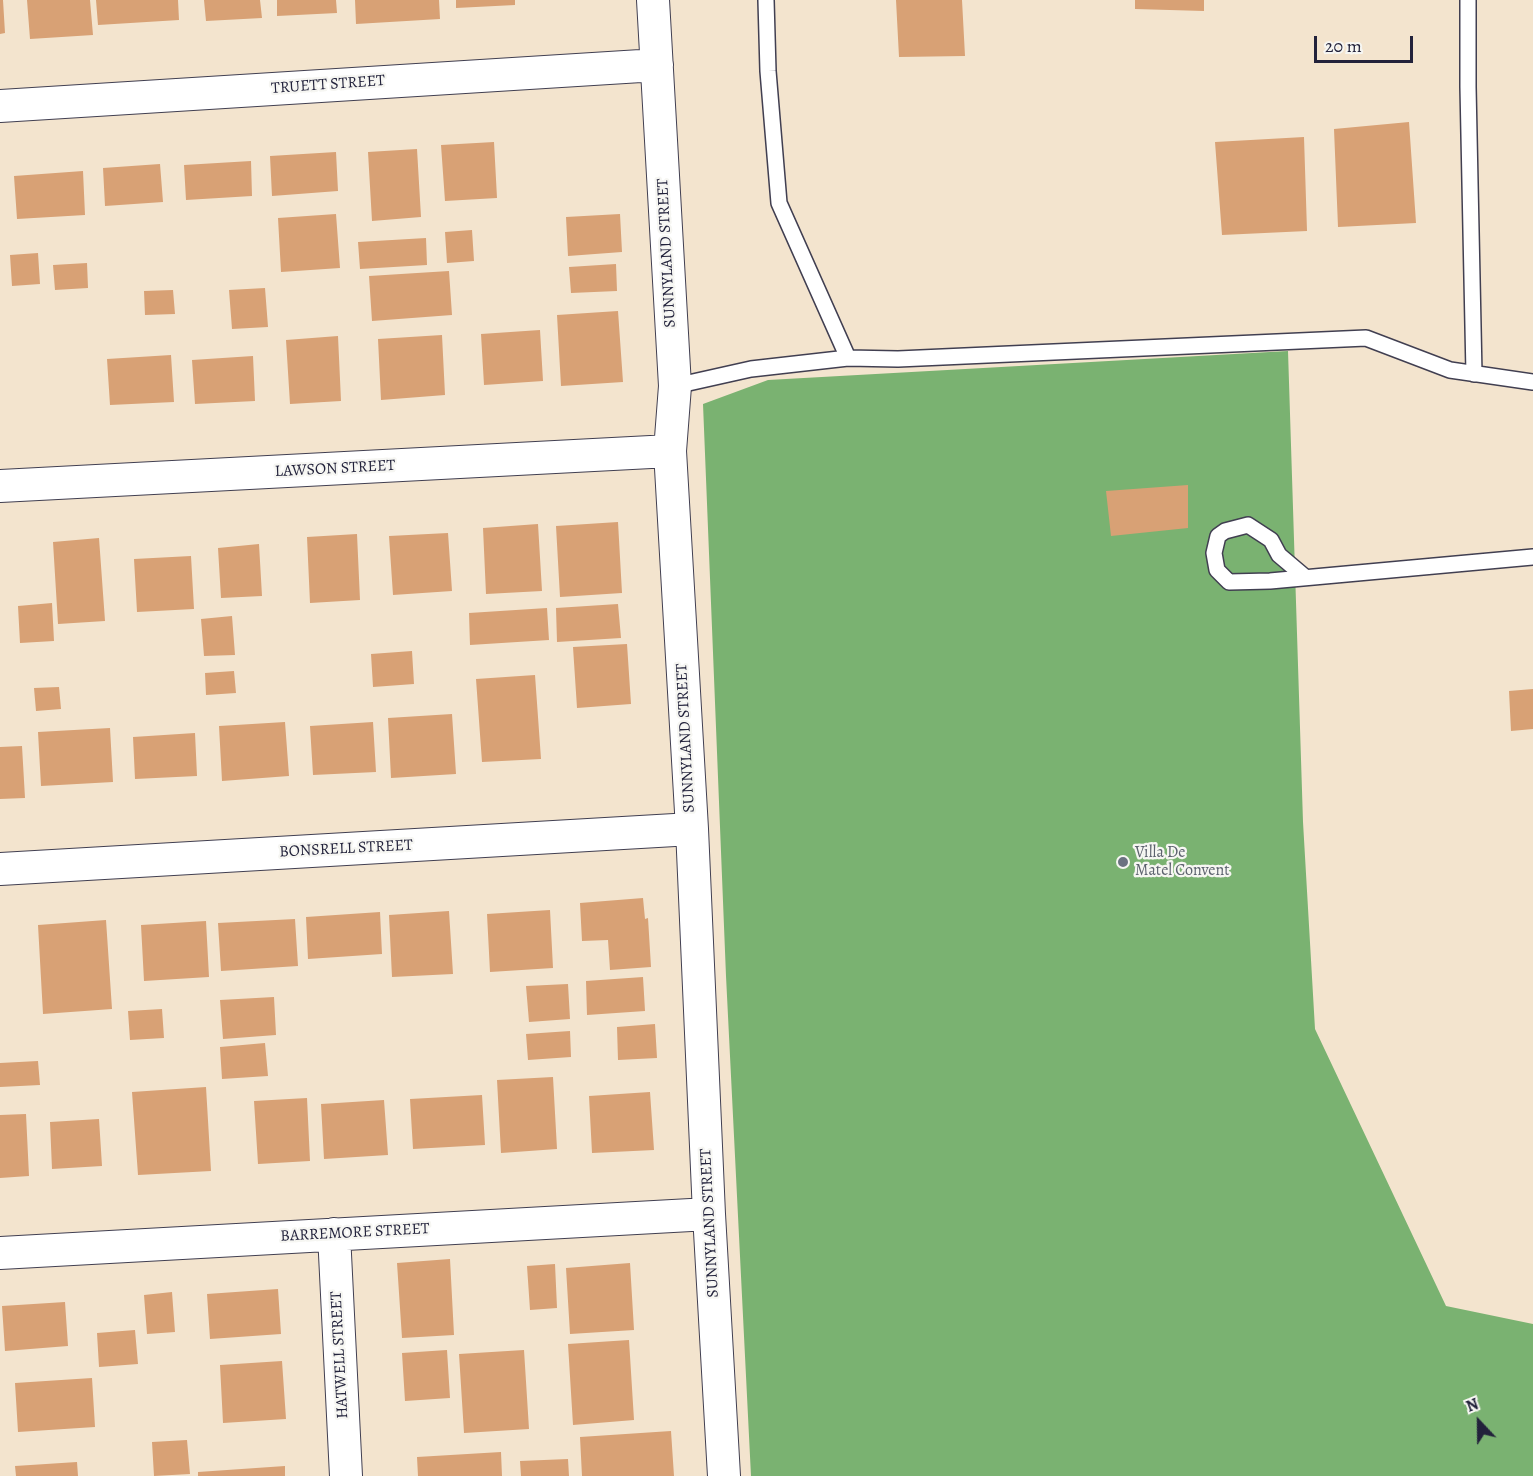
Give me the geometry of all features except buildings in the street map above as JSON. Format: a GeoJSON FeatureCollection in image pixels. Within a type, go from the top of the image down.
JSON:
{"type":"FeatureCollection","features":[{"type":"Feature","properties":{"kind":"street","name":"SUNNYLAND STREET"},"geometry":{"type":"LineString","coordinates":[[653,0],[675,386],[670,451],[692,829],[709,1214],[724,1476]]}},
{"type":"Feature","properties":{"kind":"street","name":"TRUETT STREET"},"geometry":{"type":"LineString","coordinates":[[0,106],[657,64]]}},
{"type":"Feature","properties":{"kind":"street","name":"LAWSON STREET"},"geometry":{"type":"LineString","coordinates":[[0,486],[670,451]]}},
{"type":"Feature","properties":{"kind":"street","name":"BONSRELL STREET"},"geometry":{"type":"LineString","coordinates":[[0,869],[692,829]]}},
{"type":"Feature","properties":{"kind":"street","name":"BARREMORE STREET"},"geometry":{"type":"LineString","coordinates":[[0,1253],[709,1214]]}},
{"type":"Feature","properties":{"kind":"street","name":"HATWELL STREET"},"geometry":{"type":"LineString","coordinates":[[334,1234],[346,1476]]}},
{"type":"Feature","properties":{"kind":"lane"},"geometry":{"type":"LineString","coordinates":[[766,0],[768,71],[778,203],[848,358]]}},
{"type":"Feature","properties":{"kind":"lane"},"geometry":{"type":"LineString","coordinates":[[1468,0],[1474,374]]}},
{"type":"Feature","properties":{"kind":"lane"},"geometry":{"type":"LineString","coordinates":[[675,386],[750,369],[848,358],[910,358],[1366,338],[1450,370],[1533,382]]}},
{"type":"Feature","properties":{"kind":"lane"},"geometry":{"type":"LineString","coordinates":[[1305,578],[1279,555],[1271,540],[1248,525],[1225,531],[1218,536],[1215,553],[1217,570],[1229,582],[1270,581],[1305,578],[1533,557]]}},
{"type":"Feature","properties":{"kind":"green space"},"geometry":{"type":"Polygon","coordinates":[[[1288,351],[1303,822],[1315,1029],[1446,1306],[1533,1324],[1533,1476],[751,1476],[726,976],[703,404],[768,380],[1288,351]]]}},
{"type":"Feature","properties":{"kind":"place","name":"Villa De Matel Convent"},"geometry":{"type":"Point","coordinates":[1123,862]}}]}
